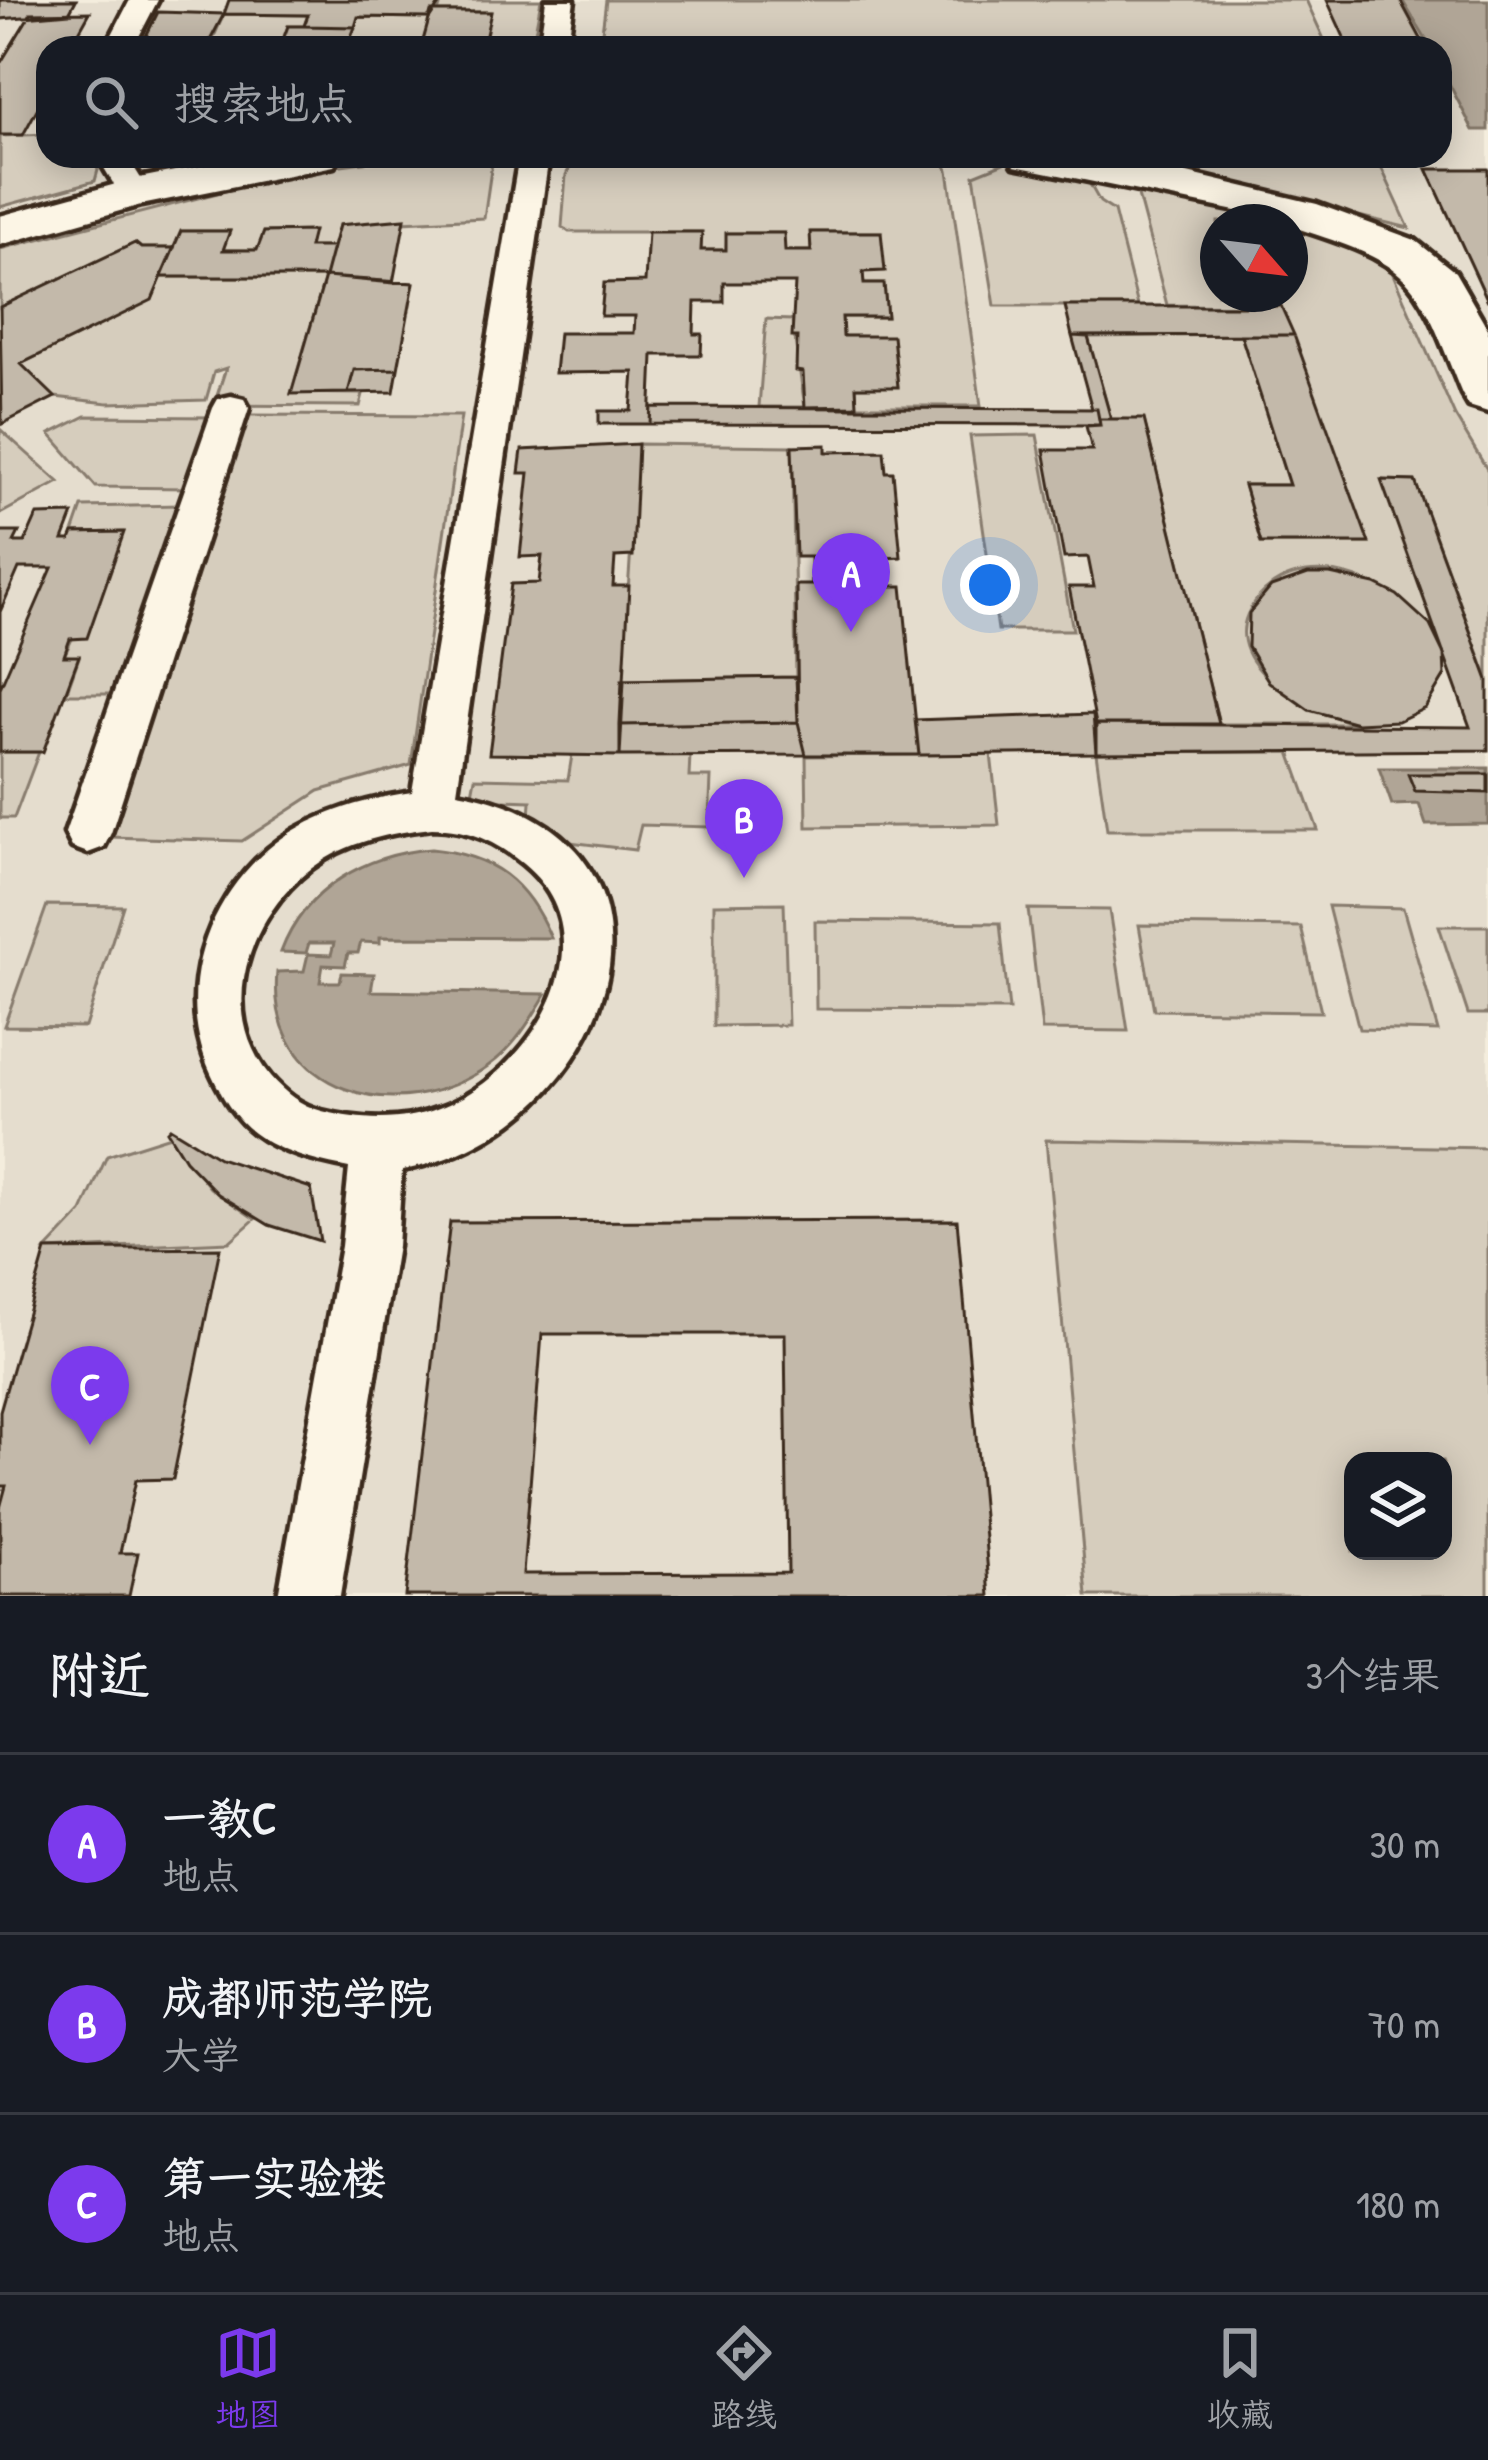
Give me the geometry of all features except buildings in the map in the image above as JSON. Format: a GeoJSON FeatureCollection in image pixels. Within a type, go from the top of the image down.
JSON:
{"type":"FeatureCollection","features":[{"type":"Feature","properties":{"kind":"street"},"geometry":{"type":"LineString","coordinates":[[125,36],[144,0]]}},
{"type":"Feature","properties":{"kind":"street"},"geometry":{"type":"LineString","coordinates":[[555,36],[560,0]]}},
{"type":"Feature","properties":{"kind":"street"},"geometry":{"type":"LineString","coordinates":[[0,231],[123,174],[188,168]]}},
{"type":"Feature","properties":{"kind":"street"},"geometry":{"type":"LineString","coordinates":[[433,808],[532,168]]}},
{"type":"Feature","properties":{"kind":"street"},"geometry":{"type":"LineString","coordinates":[[1085,168],[1255,205],[1391,243],[1437,281],[1488,394]]}},
{"type":"Feature","properties":{"kind":"street"},"geometry":{"type":"LineString","coordinates":[[88,833],[231,408]]}},
{"type":"Feature","properties":{"kind":"street"},"geometry":{"type":"LineString","coordinates":[[433,808],[492,818],[539,845],[573,886],[588,938],[583,995],[555,1052],[508,1100],[446,1134],[377,1146],[315,1136],[264,1108],[230,1065],[215,1014],[220,960],[244,908],[282,865],[330,832],[384,813],[433,808]]}},
{"type":"Feature","properties":{"kind":"street"},"geometry":{"type":"LineString","coordinates":[[309,1596],[369,1246],[377,1146]]}},
{"type":"Feature","properties":{"kind":"shaded area"},"geometry":{"type":"Polygon","coordinates":[[[0,0],[1488,0],[1488,1596],[0,1596],[0,0]]]}},
{"type":"Feature","properties":{"kind":"shaded area"},"geometry":{"type":"Polygon","coordinates":[[[442,0],[541,0],[534,36],[485,36],[490,12],[438,12],[442,0]]]}},
{"type":"Feature","properties":{"kind":"shaded area"},"geometry":{"type":"Polygon","coordinates":[[[606,0],[1306,0],[1322,36],[602,36],[606,0]]]}},
{"type":"Feature","properties":{"kind":"shaded area"},"geometry":{"type":"Polygon","coordinates":[[[1402,0],[1488,0],[1488,130],[1473,130],[1452,89],[1452,36],[1424,36],[1402,0]]]}},
{"type":"Feature","properties":{"kind":"shaded area"},"geometry":{"type":"Polygon","coordinates":[[[224,14],[308,15],[304,26],[288,26],[284,36],[214,36],[224,14]]]}},
{"type":"Feature","properties":{"kind":"shaded area"},"geometry":{"type":"Polygon","coordinates":[[[358,17],[430,18],[425,36],[351,36],[358,17]]]}},
{"type":"Feature","properties":{"kind":"shaded area"},"geometry":{"type":"Polygon","coordinates":[[[36,134],[36,168],[97,168],[95,181],[0,207],[0,136],[36,134]]]}},
{"type":"Feature","properties":{"kind":"shaded area"},"geometry":{"type":"Polygon","coordinates":[[[491,168],[484,218],[339,225],[333,247],[309,247],[312,231],[264,232],[257,250],[223,250],[229,231],[182,231],[174,248],[141,248],[135,243],[0,307],[0,249],[311,169],[491,168]]]}},
{"type":"Feature","properties":{"kind":"shaded area"},"geometry":{"type":"Polygon","coordinates":[[[570,168],[947,168],[981,406],[857,406],[856,387],[898,386],[893,337],[843,336],[842,317],[887,317],[884,284],[864,284],[863,272],[881,232],[811,232],[811,251],[785,251],[783,233],[727,233],[726,250],[701,250],[701,232],[569,232],[562,227],[570,168]]]}},
{"type":"Feature","properties":{"kind":"shaded area"},"geometry":{"type":"Polygon","coordinates":[[[991,168],[1035,168],[1087,179],[1100,202],[1114,211],[1138,306],[995,306],[974,175],[991,168]]]}},
{"type":"Feature","properties":{"kind":"shaded area"},"geometry":{"type":"Polygon","coordinates":[[[1157,168],[1382,168],[1409,228],[1157,168]]]}},
{"type":"Feature","properties":{"kind":"shaded area"},"geometry":{"type":"Polygon","coordinates":[[[1136,188],[1201,204],[1200,305],[1167,305],[1136,188]]]}},
{"type":"Feature","properties":{"kind":"shaded area"},"geometry":{"type":"Polygon","coordinates":[[[1308,231],[1337,238],[1392,272],[1455,416],[1488,471],[1488,679],[1415,481],[1382,480],[1440,642],[1406,605],[1357,578],[1305,572],[1280,580],[1259,597],[1245,620],[1245,642],[1253,662],[1291,696],[1358,724],[1219,724],[1144,420],[1111,419],[1088,337],[1241,335],[1289,485],[1244,485],[1261,543],[1368,543],[1283,312],[1308,312],[1308,231]]]}},
{"type":"Feature","properties":{"kind":"shaded area"},"geometry":{"type":"Polygon","coordinates":[[[161,277],[325,277],[291,393],[363,394],[360,406],[214,405],[226,368],[214,372],[206,400],[108,403],[55,397],[21,364],[152,300],[161,277]]]}},
{"type":"Feature","properties":{"kind":"shaded area"},"geometry":{"type":"Polygon","coordinates":[[[766,319],[792,320],[805,407],[759,407],[766,319]]]}},
{"type":"Feature","properties":{"kind":"shaded area"},"geometry":{"type":"Polygon","coordinates":[[[245,415],[461,416],[411,765],[319,791],[242,841],[110,837],[245,415]]]}},
{"type":"Feature","properties":{"kind":"shaded area"},"geometry":{"type":"Polygon","coordinates":[[[86,416],[215,417],[191,488],[96,487],[50,434],[86,416]]]}},
{"type":"Feature","properties":{"kind":"shaded area"},"geometry":{"type":"Polygon","coordinates":[[[0,429],[59,482],[0,514],[0,429]]]}},
{"type":"Feature","properties":{"kind":"shaded area"},"geometry":{"type":"Polygon","coordinates":[[[1037,435],[1073,630],[998,630],[970,436],[1037,435]]]}},
{"type":"Feature","properties":{"kind":"shaded area"},"geometry":{"type":"Polygon","coordinates":[[[638,444],[792,446],[796,677],[622,680],[638,444]]]}},
{"type":"Feature","properties":{"kind":"shaded area"},"geometry":{"type":"Polygon","coordinates":[[[181,505],[121,694],[66,694],[79,657],[64,656],[122,532],[73,533],[82,507],[181,505]]]}},
{"type":"Feature","properties":{"kind":"shaded area"},"geometry":{"type":"Polygon","coordinates":[[[0,752],[39,752],[14,818],[0,818],[0,752]]]}},
{"type":"Feature","properties":{"kind":"shaded area"},"geometry":{"type":"Polygon","coordinates":[[[1290,752],[1318,830],[1107,830],[1096,753],[1290,752]]]}},
{"type":"Feature","properties":{"kind":"shaded area"},"geometry":{"type":"Polygon","coordinates":[[[991,754],[999,825],[807,827],[806,756],[991,754]]]}},
{"type":"Feature","properties":{"kind":"shaded area"},"geometry":{"type":"Polygon","coordinates":[[[572,755],[690,755],[689,777],[711,777],[709,827],[641,825],[635,850],[529,837],[531,801],[471,799],[475,778],[568,780],[572,755]]]}},
{"type":"Feature","properties":{"kind":"shaded area"},"geometry":{"type":"Polygon","coordinates":[[[1379,768],[1488,768],[1488,824],[1426,825],[1419,804],[1392,805],[1379,768]]]}},
{"type":"Feature","properties":{"kind":"shaded area"},"geometry":{"type":"Polygon","coordinates":[[[431,849],[473,857],[505,874],[531,901],[551,938],[380,937],[380,943],[361,942],[358,953],[348,953],[345,966],[323,965],[320,982],[340,982],[342,973],[374,974],[371,991],[546,994],[506,1051],[453,1085],[416,1095],[380,1096],[345,1089],[316,1072],[293,1047],[279,1014],[277,972],[304,971],[308,954],[331,955],[334,943],[309,943],[306,953],[281,952],[305,910],[341,878],[384,858],[431,849]]]}},
{"type":"Feature","properties":{"kind":"shaded area"},"geometry":{"type":"Polygon","coordinates":[[[784,903],[788,1025],[714,1026],[714,904],[784,903]]]}},
{"type":"Feature","properties":{"kind":"shaded area"},"geometry":{"type":"Polygon","coordinates":[[[47,905],[123,906],[85,1027],[4,1026],[47,905]]]}},
{"type":"Feature","properties":{"kind":"shaded area"},"geometry":{"type":"Polygon","coordinates":[[[1328,906],[1403,908],[1438,1031],[1359,1029],[1328,906]]]}},
{"type":"Feature","properties":{"kind":"shaded area"},"geometry":{"type":"Polygon","coordinates":[[[1028,909],[1109,910],[1128,1031],[1042,1030],[1028,909]]]}},
{"type":"Feature","properties":{"kind":"shaded area"},"geometry":{"type":"Polygon","coordinates":[[[815,921],[1000,923],[1009,1010],[816,1009],[815,921]]]}},
{"type":"Feature","properties":{"kind":"shaded area"},"geometry":{"type":"Polygon","coordinates":[[[1139,925],[1301,927],[1321,1012],[1154,1010],[1139,925]]]}},
{"type":"Feature","properties":{"kind":"shaded area"},"geometry":{"type":"Polygon","coordinates":[[[1439,926],[1488,926],[1488,1014],[1468,1014],[1439,926]]]}},
{"type":"Feature","properties":{"kind":"shaded area"},"geometry":{"type":"Polygon","coordinates":[[[170,1136],[210,1188],[255,1219],[229,1242],[46,1250],[82,1212],[107,1156],[170,1136]]]}},
{"type":"Feature","properties":{"kind":"shaded area"},"geometry":{"type":"Polygon","coordinates":[[[1046,1140],[1488,1148],[1488,1596],[1087,1596],[1046,1140]]]}},
{"type":"Feature","properties":{"kind":"place","name":"一教C"},"geometry":{"type":"Point","coordinates":[851,632]}},
{"type":"Feature","properties":{"kind":"place","name":"成都师范学院"},"geometry":{"type":"Point","coordinates":[744,878]}},
{"type":"Feature","properties":{"kind":"place","name":"第一实验楼"},"geometry":{"type":"Point","coordinates":[90,1445]}}]}
